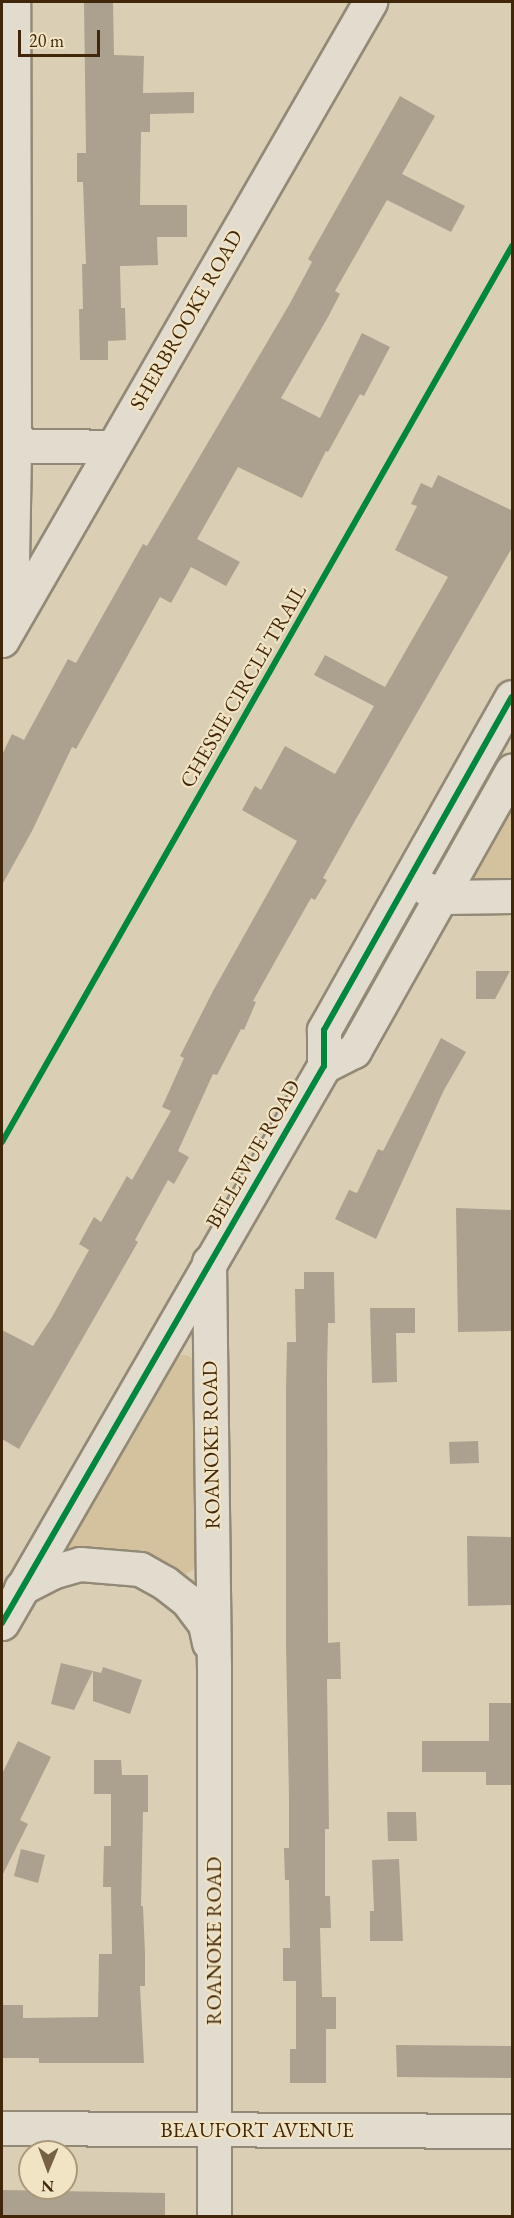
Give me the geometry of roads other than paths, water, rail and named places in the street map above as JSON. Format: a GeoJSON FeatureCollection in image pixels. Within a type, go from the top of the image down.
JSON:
{"type":"FeatureCollection","features":[{"type":"Feature","properties":{"kind":"street"},"geometry":{"type":"LineString","coordinates":[[6,632],[13,2]]}},
{"type":"Feature","properties":{"kind":"street","name":"SHERBROOKE ROAD"},"geometry":{"type":"LineString","coordinates":[[6,632],[369,4]]}},
{"type":"Feature","properties":{"kind":"street"},"geometry":{"type":"LineString","coordinates":[[8,445],[112,447]]}},
{"type":"Feature","properties":{"kind":"street","name":"BELLEVUE ROAD"},"geometry":{"type":"LineString","coordinates":[[2,1623],[324,1066],[324,1030],[513,697]]}},
{"type":"Feature","properties":{"kind":"street","name":"BELLEVUE ROAD"},"geometry":{"type":"LineString","coordinates":[[324,1066],[354,1051],[513,771]]}},
{"type":"Feature","properties":{"kind":"street"},"geometry":{"type":"LineString","coordinates":[[410,879],[443,897],[513,896]]}},
{"type":"Feature","properties":{"kind":"street","name":"ROANOKE ROAD"},"geometry":{"type":"LineString","coordinates":[[209,1262],[214,1665],[214,2217]]}},
{"type":"Feature","properties":{"kind":"street","name":"ROANOKE ROAD"},"geometry":{"type":"LineString","coordinates":[[21,1588],[52,1572],[80,1564],[140,1569],[165,1583],[187,1600],[205,1624],[214,1665]]}},
{"type":"Feature","properties":{"kind":"street","name":"BEAUFORT AVENUE"},"geometry":{"type":"LineString","coordinates":[[2,2128],[513,2131]]}}]}
